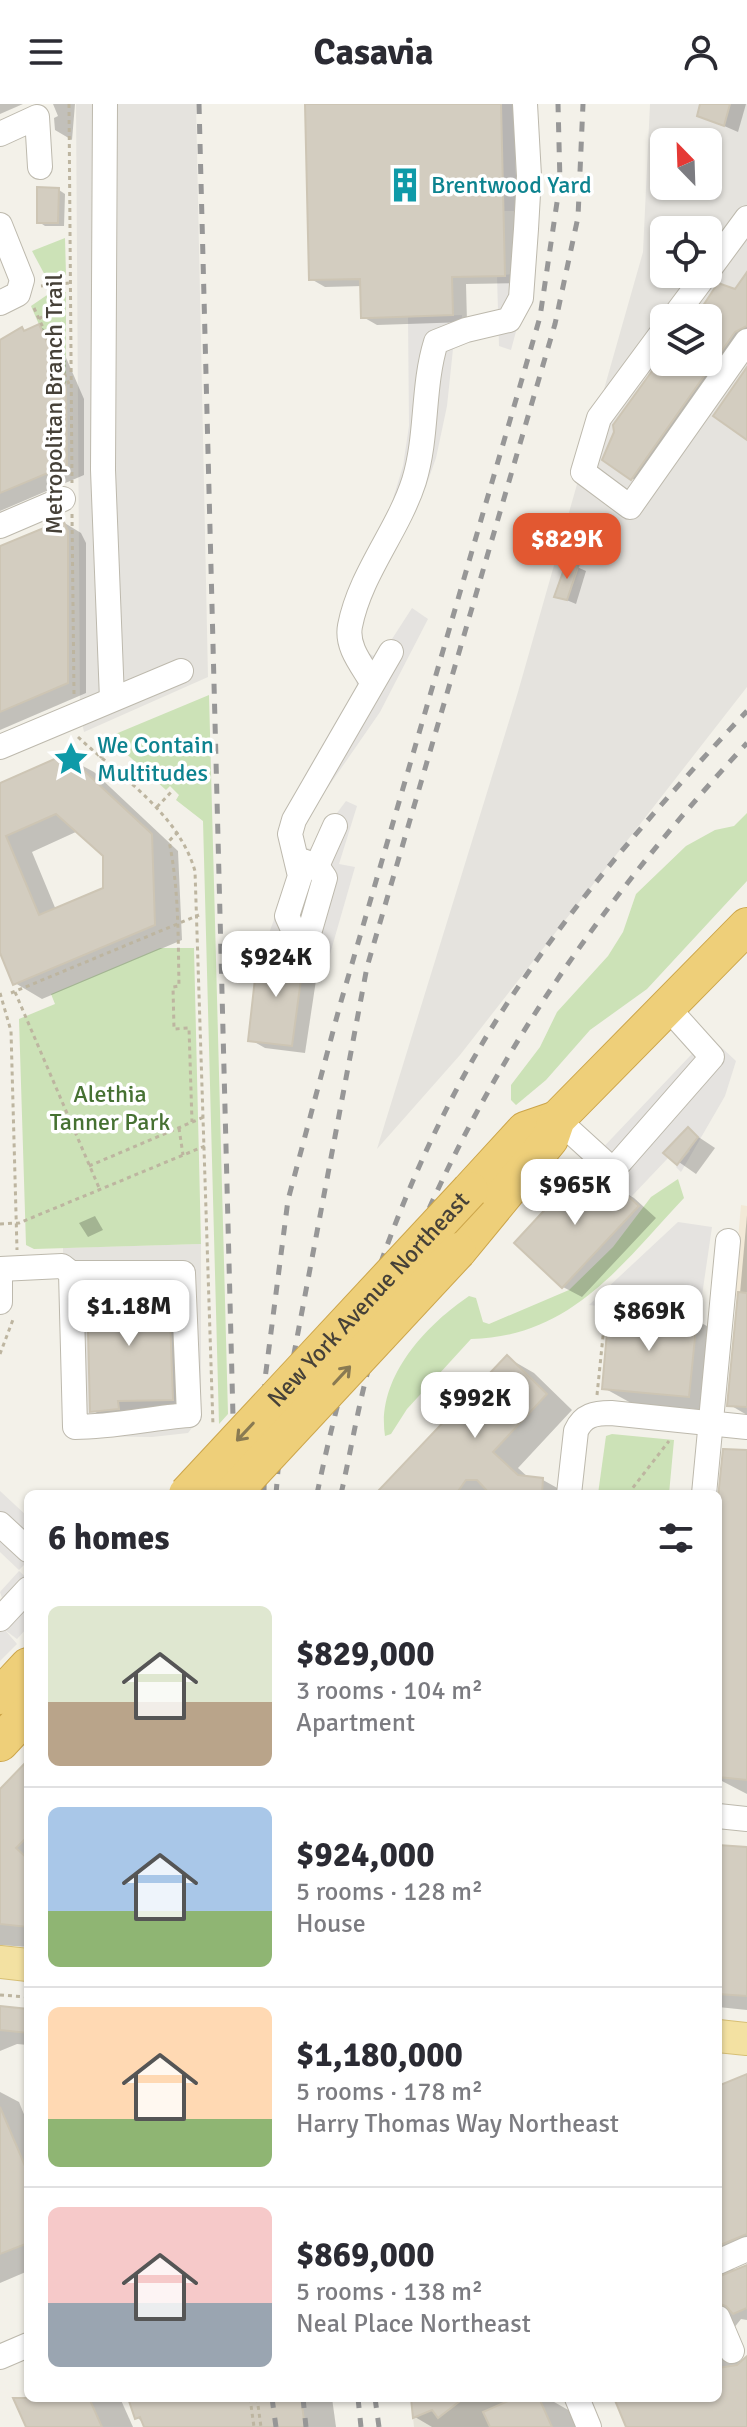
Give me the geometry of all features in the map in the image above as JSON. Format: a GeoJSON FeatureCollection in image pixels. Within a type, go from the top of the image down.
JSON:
{"type":"FeatureCollection","features":[{"type":"Feature","properties":{"kind":"highway","name":"New York Avenue Northeast"},"geometry":{"type":"LineString","coordinates":[[191,1490],[525,1130],[557,1119],[674,1014],[747,926]]}},
{"type":"Feature","properties":{"kind":"highway","name":"New York Avenue Northeast"},"geometry":{"type":"LineString","coordinates":[[236,1490],[458,1251],[550,1139],[557,1119]]}},
{"type":"Feature","properties":{"kind":"highway"},"geometry":{"type":"LineString","coordinates":[[0,1696],[24,1670]]}},
{"type":"Feature","properties":{"kind":"highway"},"geometry":{"type":"LineString","coordinates":[[0,1743],[24,1717]]}},
{"type":"Feature","properties":{"kind":"main road"},"geometry":{"type":"LineString","coordinates":[[0,1962],[24,1965]]}},
{"type":"Feature","properties":{"kind":"main road"},"geometry":{"type":"LineString","coordinates":[[0,1981],[24,1983]]}},
{"type":"Feature","properties":{"kind":"main road"},"geometry":{"type":"LineString","coordinates":[[722,2036],[747,2039]]}},
{"type":"Feature","properties":{"kind":"street"},"geometry":{"type":"LineString","coordinates":[[105,104],[103,470],[112,699]]}},
{"type":"Feature","properties":{"kind":"street"},"geometry":{"type":"LineString","coordinates":[[372,682],[350,643],[350,628],[363,589],[414,481],[425,430],[430,360],[436,342],[466,330],[509,320],[521,298],[529,176],[525,104]]}},
{"type":"Feature","properties":{"kind":"street"},"geometry":{"type":"LineString","coordinates":[[0,134],[37,117],[40,167]]}},
{"type":"Feature","properties":{"kind":"street"},"geometry":{"type":"LineString","coordinates":[[722,252],[747,218]]}},
{"type":"Feature","properties":{"kind":"street"},"geometry":{"type":"LineString","coordinates":[[0,225],[19,277],[18,294],[0,303]]}},
{"type":"Feature","properties":{"kind":"street"},"geometry":{"type":"LineString","coordinates":[[650,349],[599,418],[583,472],[630,507],[747,341]]}},
{"type":"Feature","properties":{"kind":"street"},"geometry":{"type":"LineString","coordinates":[[0,526],[69,501]]}},
{"type":"Feature","properties":{"kind":"street"},"geometry":{"type":"LineString","coordinates":[[335,826],[307,862],[290,834],[294,820],[391,652]]}},
{"type":"Feature","properties":{"kind":"street"},"geometry":{"type":"LineString","coordinates":[[0,747],[181,671]]}},
{"type":"Feature","properties":{"kind":"street"},"geometry":{"type":"LineString","coordinates":[[557,1119],[613,1170],[712,1057],[674,1014]]}},
{"type":"Feature","properties":{"kind":"street"},"geometry":{"type":"LineString","coordinates":[[704,1490],[728,1241]]}},
{"type":"Feature","properties":{"kind":"street"},"geometry":{"type":"LineString","coordinates":[[8,1305],[6,1272],[62,1266],[71,1273],[183,1273],[189,1415],[132,1419],[120,1427],[75,1427],[71,1273]]}},
{"type":"Feature","properties":{"kind":"street"},"geometry":{"type":"LineString","coordinates":[[569,1490],[575,1434],[584,1419],[611,1413],[747,1427]]}},
{"type":"Feature","properties":{"kind":"street"},"geometry":{"type":"LineString","coordinates":[[0,1524],[24,1546]]}},
{"type":"Feature","properties":{"kind":"street"},"geometry":{"type":"LineString","coordinates":[[0,1619],[24,1593]]}},
{"type":"Feature","properties":{"kind":"street"},"geometry":{"type":"LineString","coordinates":[[722,1816],[747,1819]]}},
{"type":"Feature","properties":{"kind":"street"},"geometry":{"type":"LineString","coordinates":[[722,2260],[747,2249]]}},
{"type":"Feature","properties":{"kind":"street"},"geometry":{"type":"LineString","coordinates":[[722,2327],[732,2351]]}},
{"type":"Feature","properties":{"kind":"street"},"geometry":{"type":"LineString","coordinates":[[0,2357],[24,2347]]}},
{"type":"Feature","properties":{"kind":"street"},"geometry":{"type":"LineString","coordinates":[[579,2402],[589,2427]]}},
{"type":"Feature","properties":{"kind":"path","name":"Metropolitan Branch Trail"},"geometry":{"type":"LineString","coordinates":[[69,104],[69,501],[74,717]]}},
{"type":"Feature","properties":{"kind":"path"},"geometry":{"type":"LineString","coordinates":[[19,277],[53,285],[70,283]]}},
{"type":"Feature","properties":{"kind":"path"},"geometry":{"type":"LineString","coordinates":[[19,277],[71,389]]}},
{"type":"Feature","properties":{"kind":"path"},"geometry":{"type":"LineString","coordinates":[[39,319],[54,308],[53,285]]}},
{"type":"Feature","properties":{"kind":"path"},"geometry":{"type":"LineString","coordinates":[[74,717],[100,758],[178,832],[195,871],[199,915],[213,1431]]}},
{"type":"Feature","properties":{"kind":"path"},"geometry":{"type":"LineString","coordinates":[[100,758],[118,739]]}},
{"type":"Feature","properties":{"kind":"path"},"geometry":{"type":"LineString","coordinates":[[156,808],[173,790]]}},
{"type":"Feature","properties":{"kind":"path"},"geometry":{"type":"LineString","coordinates":[[178,832],[169,841],[177,884],[179,986],[173,987],[174,1029],[189,1028],[192,1122]]}},
{"type":"Feature","properties":{"kind":"path"},"geometry":{"type":"LineString","coordinates":[[100,1190],[13,992],[199,915]]}},
{"type":"Feature","properties":{"kind":"path"},"geometry":{"type":"LineString","coordinates":[[0,993],[11,1031],[16,1223],[6,1272]]}},
{"type":"Feature","properties":{"kind":"path"},"geometry":{"type":"LineString","coordinates":[[89,1166],[204,1117]]}},
{"type":"Feature","properties":{"kind":"path"},"geometry":{"type":"LineString","coordinates":[[179,1128],[183,1155]]}},
{"type":"Feature","properties":{"kind":"path"},"geometry":{"type":"LineString","coordinates":[[0,1224],[16,1223],[205,1146]]}},
{"type":"Feature","properties":{"kind":"path"},"geometry":{"type":"LineString","coordinates":[[0,1354],[10,1334],[8,1305]]}},
{"type":"Feature","properties":{"kind":"path"},"geometry":{"type":"LineString","coordinates":[[597,1396],[606,1307]]}},
{"type":"Feature","properties":{"kind":"path"},"geometry":{"type":"LineString","coordinates":[[631,1490],[673,1434]]}},
{"type":"Feature","properties":{"kind":"path"},"geometry":{"type":"LineString","coordinates":[[0,1995],[24,1997]]}},
{"type":"Feature","properties":{"kind":"path"},"geometry":{"type":"LineString","coordinates":[[251,2402],[254,2427]]}},
{"type":"Feature","properties":{"kind":"path"},"geometry":{"type":"LineString","coordinates":[[258,2402],[261,2427]]}},
{"type":"Feature","properties":{"kind":"shaded area"},"geometry":{"type":"Polygon","coordinates":[[[76,104],[196,104],[208,677],[84,732],[80,712],[76,104]]]}},
{"type":"Feature","properties":{"kind":"shaded area"},"geometry":{"type":"Polygon","coordinates":[[[501,104],[534,104],[527,290],[511,350],[499,346],[497,276],[512,274],[519,211],[503,211],[501,104]]]}},
{"type":"Feature","properties":{"kind":"shaded area"},"geometry":{"type":"Polygon","coordinates":[[[650,104],[747,104],[747,687],[460,1055],[377,1149],[518,692],[643,252],[650,104]]]}},
{"type":"Feature","properties":{"kind":"shaded area"},"geometry":{"type":"Polygon","coordinates":[[[462,315],[462,345],[453,349],[447,406],[436,458],[425,489],[362,613],[360,638],[366,652],[376,657],[383,653],[412,608],[428,619],[380,712],[297,832],[300,846],[310,849],[346,801],[357,806],[339,864],[355,867],[328,961],[262,952],[288,882],[280,844],[282,824],[305,775],[357,685],[341,632],[358,576],[389,512],[403,466],[409,426],[408,317],[462,315]]]}},
{"type":"Feature","properties":{"kind":"shaded area"},"geometry":{"type":"Polygon","coordinates":[[[709,1036],[736,1061],[725,1096],[681,1172],[676,1167],[690,1151],[688,1148],[663,1153],[668,1158],[630,1198],[603,1173],[588,1188],[576,1176],[709,1036]]]}},
{"type":"Feature","properties":{"kind":"shaded area"},"geometry":{"type":"Polygon","coordinates":[[[741,1205],[747,1206],[747,1298],[733,1296],[741,1205]]]}},
{"type":"Feature","properties":{"kind":"shaded area"},"geometry":{"type":"Polygon","coordinates":[[[678,1222],[712,1227],[699,1316],[589,1305],[678,1222]]]}},
{"type":"Feature","properties":{"kind":"shaded area"},"geometry":{"type":"Polygon","coordinates":[[[201,1244],[201,1416],[188,1433],[152,1437],[67,1436],[63,1248],[201,1244]]]}},
{"type":"Feature","properties":{"kind":"shaded area"},"geometry":{"type":"Polygon","coordinates":[[[0,1491],[24,1513],[24,1565],[19,1570],[0,1552],[0,1491]]]}},
{"type":"Feature","properties":{"kind":"shaded area"},"geometry":{"type":"Polygon","coordinates":[[[19,1571],[24,1575],[24,1631],[17,1639],[5,1630],[17,1644],[0,1661],[0,1611],[4,1604],[0,1592],[19,1571]]]}},
{"type":"Feature","properties":{"kind":"shaded area"},"geometry":{"type":"Polygon","coordinates":[[[411,2402],[541,2402],[552,2427],[414,2427],[411,2402]]]}},
{"type":"Feature","properties":{"kind":"green space"},"geometry":{"type":"Polygon","coordinates":[[[65,238],[66,275],[47,279],[32,251],[65,238]]]}},
{"type":"Feature","properties":{"kind":"green space"},"geometry":{"type":"Polygon","coordinates":[[[66,292],[66,387],[31,306],[50,293],[66,292]]]}},
{"type":"Feature","properties":{"kind":"green space"},"geometry":{"type":"Polygon","coordinates":[[[209,695],[228,1414],[219,1424],[203,821],[176,800],[179,795],[170,786],[166,790],[119,747],[122,743],[113,735],[209,695]]]}},
{"type":"Feature","properties":{"kind":"green space"},"geometry":{"type":"Polygon","coordinates":[[[747,813],[747,881],[647,989],[590,1030],[546,1080],[516,1105],[511,1100],[511,1085],[540,1047],[557,1012],[608,956],[623,932],[636,894],[686,846],[715,830],[734,826],[747,813]]]}},
{"type":"Feature","properties":{"kind":"green space","name":"Alethia Tanner Park"},"geometry":{"type":"Polygon","coordinates":[[[160,948],[194,948],[201,1244],[34,1249],[26,1245],[19,1019],[55,1004],[51,994],[160,948]]]}},
{"type":"Feature","properties":{"kind":"green space"},"geometry":{"type":"Polygon","coordinates":[[[678,1179],[684,1198],[615,1272],[566,1311],[538,1326],[506,1335],[471,1339],[407,1409],[391,1434],[385,1436],[384,1415],[396,1374],[436,1322],[469,1296],[476,1298],[483,1322],[489,1324],[569,1290],[613,1247],[651,1197],[678,1179]]]}},
{"type":"Feature","properties":{"kind":"green space"},"geometry":{"type":"Polygon","coordinates":[[[606,1436],[674,1440],[669,1490],[599,1490],[606,1436]]]}},
{"type":"Feature","properties":{"kind":"building","name":"Brentwood Yard"},"geometry":{"type":"Polygon","coordinates":[[[305,104],[501,104],[505,276],[452,277],[453,315],[369,318],[361,318],[360,279],[309,280],[305,104]]]}},
{"type":"Feature","properties":{"kind":"building"},"geometry":{"type":"Polygon","coordinates":[[[700,104],[730,104],[724,126],[697,116],[700,104]]]}},
{"type":"Feature","properties":{"kind":"building"},"geometry":{"type":"Polygon","coordinates":[[[37,187],[59,188],[58,223],[37,223],[37,187]]]}},
{"type":"Feature","properties":{"kind":"building"},"geometry":{"type":"Polygon","coordinates":[[[747,272],[747,326],[735,332],[722,350],[722,304],[704,304],[715,288],[722,288],[722,284],[735,289],[747,272]]]}},
{"type":"Feature","properties":{"kind":"building"},"geometry":{"type":"Polygon","coordinates":[[[39,324],[66,387],[67,465],[0,493],[0,340],[22,327],[24,331],[39,324]]]}},
{"type":"Feature","properties":{"kind":"building"},"geometry":{"type":"Polygon","coordinates":[[[747,367],[747,440],[713,416],[747,367]]]}},
{"type":"Feature","properties":{"kind":"building"},"geometry":{"type":"Polygon","coordinates":[[[650,374],[704,376],[631,480],[602,460],[614,432],[613,425],[650,374]]]}},
{"type":"Feature","properties":{"kind":"building"},"geometry":{"type":"Polygon","coordinates":[[[583,515],[602,521],[590,561],[571,555],[577,535],[573,529],[580,525],[583,515]]]}},
{"type":"Feature","properties":{"kind":"building"},"geometry":{"type":"Polygon","coordinates":[[[63,520],[68,531],[68,683],[0,712],[0,546],[63,520]]]}},
{"type":"Feature","properties":{"kind":"building"},"geometry":{"type":"Polygon","coordinates":[[[567,561],[579,564],[567,600],[554,597],[567,561]]]}},
{"type":"Feature","properties":{"kind":"building"},"geometry":{"type":"Polygon","coordinates":[[[66,754],[152,834],[155,925],[13,985],[0,953],[0,783],[66,754]],[[56,814],[6,836],[39,915],[103,888],[103,856],[56,814]]]}},
{"type":"Feature","properties":{"kind":"building"},"geometry":{"type":"Polygon","coordinates":[[[258,952],[304,957],[292,1046],[248,1041],[258,952]]]}},
{"type":"Feature","properties":{"kind":"building"},"geometry":{"type":"Polygon","coordinates":[[[688,1127],[698,1137],[677,1165],[663,1153],[688,1127]]]}},
{"type":"Feature","properties":{"kind":"building"},"geometry":{"type":"Polygon","coordinates":[[[576,1176],[588,1188],[598,1177],[615,1184],[639,1206],[562,1288],[514,1243],[576,1176]]]}},
{"type":"Feature","properties":{"kind":"building"},"geometry":{"type":"Polygon","coordinates":[[[169,1290],[173,1400],[118,1401],[119,1409],[90,1412],[87,1292],[169,1290]]]}},
{"type":"Feature","properties":{"kind":"building"},"geometry":{"type":"Polygon","coordinates":[[[738,1292],[747,1293],[747,1407],[727,1406],[738,1292]]]}},
{"type":"Feature","properties":{"kind":"building"},"geometry":{"type":"Polygon","coordinates":[[[609,1309],[697,1318],[689,1397],[602,1389],[609,1309]]]}},
{"type":"Feature","properties":{"kind":"building"},"geometry":{"type":"Polygon","coordinates":[[[507,1355],[547,1394],[493,1452],[518,1475],[543,1478],[542,1490],[486,1490],[477,1480],[466,1480],[459,1490],[379,1490],[507,1355]]]}},
{"type":"Feature","properties":{"kind":"building"},"geometry":{"type":"Polygon","coordinates":[[[723,1449],[747,1450],[747,1780],[722,1777],[722,1490],[719,1490],[723,1449]]]}},
{"type":"Feature","properties":{"kind":"building"},"geometry":{"type":"Polygon","coordinates":[[[24,1764],[24,1840],[16,1848],[24,1855],[24,1927],[0,1924],[0,1789],[24,1764]]]}},
{"type":"Feature","properties":{"kind":"building"},"geometry":{"type":"Polygon","coordinates":[[[722,1845],[747,1847],[747,1996],[722,1994],[722,1845]]]}},
{"type":"Feature","properties":{"kind":"building"},"geometry":{"type":"Polygon","coordinates":[[[0,2006],[24,2009],[24,2033],[0,2030],[0,2006]]]}},
{"type":"Feature","properties":{"kind":"building"},"geometry":{"type":"Polygon","coordinates":[[[747,2074],[747,2234],[722,2244],[722,2084],[747,2074]]]}},
{"type":"Feature","properties":{"kind":"building"},"geometry":{"type":"Polygon","coordinates":[[[0,2107],[24,2164],[24,2245],[0,2254],[0,2107]]]}},
{"type":"Feature","properties":{"kind":"building"},"geometry":{"type":"Polygon","coordinates":[[[747,2265],[747,2308],[733,2314],[722,2304],[722,2275],[747,2265]]]}},
{"type":"Feature","properties":{"kind":"building"},"geometry":{"type":"Polygon","coordinates":[[[747,2356],[747,2427],[626,2427],[616,2402],[722,2402],[722,2367],[737,2365],[747,2356]]]}},
{"type":"Feature","properties":{"kind":"building"},"geometry":{"type":"Polygon","coordinates":[[[13,2398],[24,2398],[24,2402],[91,2402],[102,2427],[26,2427],[13,2398]]]}},
{"type":"Feature","properties":{"kind":"building"},"geometry":{"type":"Polygon","coordinates":[[[129,2402],[302,2402],[305,2427],[144,2427],[140,2417],[135,2419],[129,2402]]]}},
{"type":"Feature","properties":{"kind":"building"},"geometry":{"type":"Polygon","coordinates":[[[411,2402],[459,2402],[438,2418],[432,2410],[413,2418],[411,2402]]]}},
{"type":"Feature","properties":{"kind":"building"},"geometry":{"type":"Polygon","coordinates":[[[506,2402],[541,2402],[552,2427],[490,2427],[483,2412],[506,2402]]]}},
{"type":"Feature","properties":{"kind":"railway"},"geometry":{"type":"LineString","coordinates":[[199,104],[235,1490]]}},
{"type":"Feature","properties":{"kind":"railway"},"geometry":{"type":"LineString","coordinates":[[264,1490],[265,1379],[288,1200],[340,1005],[540,317],[560,182],[558,104]]}},
{"type":"Feature","properties":{"kind":"railway"},"geometry":{"type":"LineString","coordinates":[[276,1490],[283,1412],[367,967],[555,324],[578,217],[583,104]]}},
{"type":"Feature","properties":{"kind":"railway"},"geometry":{"type":"LineString","coordinates":[[318,1490],[347,1369],[387,1247],[410,1187],[466,1072],[526,975],[585,896],[648,820],[747,711]]}},
{"type":"Feature","properties":{"kind":"railway"},"geometry":{"type":"LineString","coordinates":[[342,1490],[362,1394],[379,1335],[411,1251],[447,1171],[487,1094],[579,948],[631,878],[747,743]]}},
{"type":"Feature","properties":{"kind":"railway"},"geometry":{"type":"LineString","coordinates":[[273,2402],[276,2427]]}},
{"type":"Feature","properties":{"kind":"railway"},"geometry":{"type":"LineString","coordinates":[[303,2402],[306,2427]]}},
{"type":"Feature","properties":{"kind":"railway"},"geometry":{"type":"LineString","coordinates":[[358,2402],[361,2427]]}},
{"type":"Feature","properties":{"kind":"railway"},"geometry":{"type":"LineString","coordinates":[[376,2402],[379,2427]]}},
{"type":"Feature","properties":{"kind":"place","name":"Brentwood Yard"},"geometry":{"type":"Point","coordinates":[405,185]}},
{"type":"Feature","properties":{"kind":"place","name":"We Contain Multitudes"},"geometry":{"type":"Point","coordinates":[71,759]}}]}
